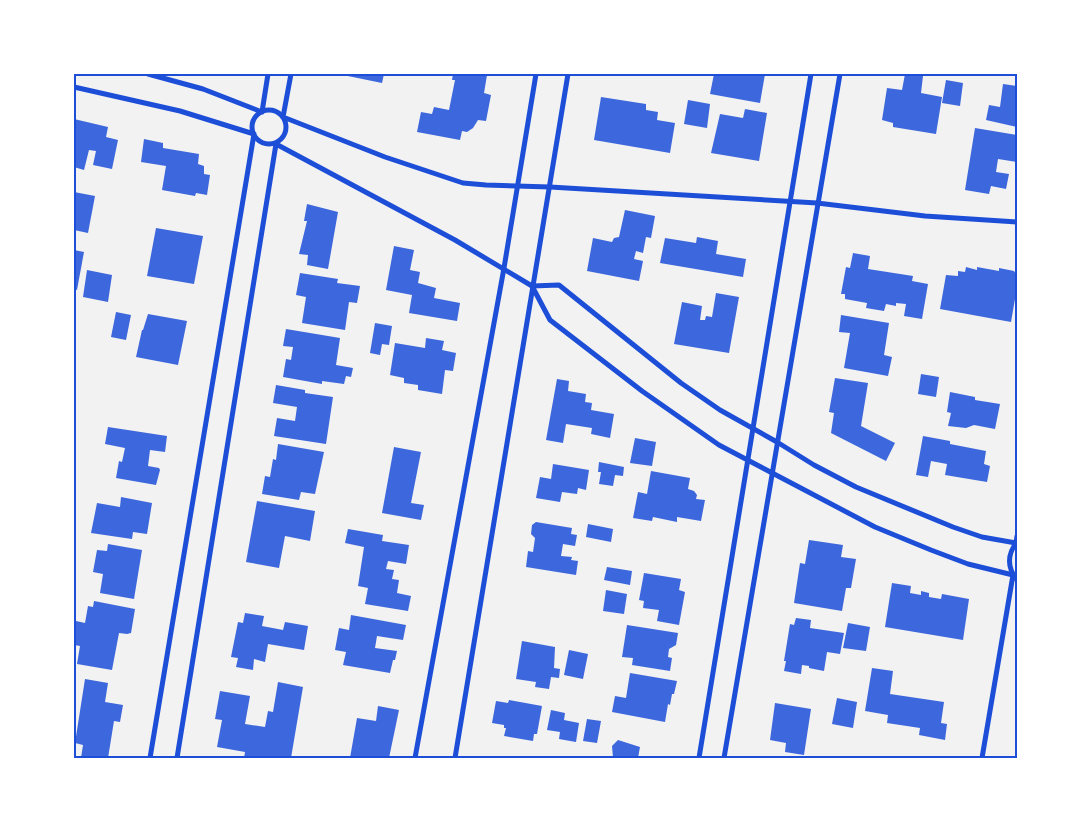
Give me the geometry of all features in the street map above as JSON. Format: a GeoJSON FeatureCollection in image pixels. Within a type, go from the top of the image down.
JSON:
{"type":"FeatureCollection","features":[{"type":"Feature","properties":{"kind":"street"},"geometry":{"type":"LineString","coordinates":[[148,74],[203,89],[262,112]]}},
{"type":"Feature","properties":{"kind":"street"},"geometry":{"type":"LineString","coordinates":[[262,112],[268,74]]}},
{"type":"Feature","properties":{"kind":"street"},"geometry":{"type":"LineString","coordinates":[[283,117],[290,74]]}},
{"type":"Feature","properties":{"kind":"street"},"geometry":{"type":"LineString","coordinates":[[415,758],[504,268],[536,74]]}},
{"type":"Feature","properties":{"kind":"street"},"geometry":{"type":"LineString","coordinates":[[455,758],[568,74]]}},
{"type":"Feature","properties":{"kind":"street"},"geometry":{"type":"LineString","coordinates":[[699,758],[812,74]]}},
{"type":"Feature","properties":{"kind":"street"},"geometry":{"type":"LineString","coordinates":[[724,758],[840,74]]}},
{"type":"Feature","properties":{"kind":"street"},"geometry":{"type":"LineString","coordinates":[[74,87],[180,111],[254,134]]}},
{"type":"Feature","properties":{"kind":"street"},"geometry":{"type":"LineString","coordinates":[[266,110],[276,111],[283,117],[286,121],[286,132],[280,141],[271,145],[260,142],[252,129],[254,119],[266,110]]}},
{"type":"Feature","properties":{"kind":"street"},"geometry":{"type":"LineString","coordinates":[[283,117],[385,157],[463,183],[790,201],[925,216],[1017,222]]}},
{"type":"Feature","properties":{"kind":"street"},"geometry":{"type":"LineString","coordinates":[[150,758],[254,134]]}},
{"type":"Feature","properties":{"kind":"street"},"geometry":{"type":"LineString","coordinates":[[276,144],[455,240],[532,286],[550,320],[642,391],[719,445],[875,527],[931,550],[983,568],[1013,575]]}},
{"type":"Feature","properties":{"kind":"street"},"geometry":{"type":"LineString","coordinates":[[177,758],[276,144]]}},
{"type":"Feature","properties":{"kind":"street"},"geometry":{"type":"LineString","coordinates":[[532,286],[559,285],[681,383],[720,410],[856,488],[898,506],[982,537],[1017,542]]}},
{"type":"Feature","properties":{"kind":"street"},"geometry":{"type":"LineString","coordinates":[[1017,536],[1017,542],[1011,550],[1009,558],[1010,567],[1017,580]]}},
{"type":"Feature","properties":{"kind":"street"},"geometry":{"type":"LineString","coordinates":[[982,758],[1013,575]]}},
{"type":"Feature","properties":{"kind":"building"},"geometry":{"type":"Polygon","coordinates":[[[338,74],[384,74],[382,83],[338,74]]]}},
{"type":"Feature","properties":{"kind":"building"},"geometry":{"type":"Polygon","coordinates":[[[453,74],[487,75],[484,93],[491,95],[486,121],[478,120],[473,128],[467,132],[462,131],[460,140],[417,132],[421,112],[432,114],[434,107],[449,110],[455,80],[452,80],[453,74]]]}},
{"type":"Feature","properties":{"kind":"building"},"geometry":{"type":"Polygon","coordinates":[[[714,74],[765,74],[760,103],[710,94],[714,74]]]}},
{"type":"Feature","properties":{"kind":"building"},"geometry":{"type":"Polygon","coordinates":[[[905,74],[923,76],[921,93],[942,97],[936,134],[893,127],[893,123],[882,120],[887,88],[902,90],[905,74]]]}},
{"type":"Feature","properties":{"kind":"building"},"geometry":{"type":"Polygon","coordinates":[[[946,80],[963,83],[960,106],[942,103],[946,80]]]}},
{"type":"Feature","properties":{"kind":"building"},"geometry":{"type":"Polygon","coordinates":[[[1003,84],[1017,86],[1017,127],[986,120],[989,105],[1000,107],[1003,84]]]}},
{"type":"Feature","properties":{"kind":"building"},"geometry":{"type":"Polygon","coordinates":[[[601,97],[646,104],[646,110],[658,112],[657,120],[675,123],[670,153],[594,140],[601,97]]]}},
{"type":"Feature","properties":{"kind":"building"},"geometry":{"type":"Polygon","coordinates":[[[688,100],[710,104],[707,128],[684,124],[688,100]]]}},
{"type":"Feature","properties":{"kind":"building"},"geometry":{"type":"Polygon","coordinates":[[[745,109],[767,113],[759,161],[711,153],[720,114],[743,118],[745,109]]]}},
{"type":"Feature","properties":{"kind":"building"},"geometry":{"type":"Polygon","coordinates":[[[74,119],[108,127],[106,137],[118,140],[112,169],[93,165],[96,151],[89,150],[84,170],[74,167],[74,119]]]}},
{"type":"Feature","properties":{"kind":"building"},"geometry":{"type":"Polygon","coordinates":[[[975,128],[1017,135],[1017,162],[998,159],[996,172],[1009,174],[1006,189],[991,186],[989,194],[965,190],[975,128]]]}},
{"type":"Feature","properties":{"kind":"building"},"geometry":{"type":"Polygon","coordinates":[[[144,139],[163,143],[163,148],[199,154],[198,164],[204,166],[204,174],[210,175],[207,195],[196,193],[195,196],[162,190],[166,166],[141,162],[144,139]]]}},
{"type":"Feature","properties":{"kind":"building"},"geometry":{"type":"Polygon","coordinates":[[[74,192],[95,196],[88,233],[74,230],[74,192]]]}},
{"type":"Feature","properties":{"kind":"building"},"geometry":{"type":"Polygon","coordinates":[[[307,204],[338,212],[328,269],[307,265],[308,255],[299,254],[307,221],[304,221],[307,204]]]}},
{"type":"Feature","properties":{"kind":"building"},"geometry":{"type":"Polygon","coordinates":[[[625,210],[655,216],[651,238],[646,237],[643,253],[636,251],[634,259],[643,261],[639,281],[587,271],[593,238],[612,242],[614,238],[619,237],[625,210]]]}},
{"type":"Feature","properties":{"kind":"building"},"geometry":{"type":"Polygon","coordinates":[[[156,228],[203,236],[194,284],[147,276],[156,228]]]}},
{"type":"Feature","properties":{"kind":"building"},"geometry":{"type":"Polygon","coordinates":[[[697,237],[718,241],[716,254],[746,259],[743,277],[660,263],[665,238],[696,243],[697,237]]]}},
{"type":"Feature","properties":{"kind":"building"},"geometry":{"type":"Polygon","coordinates":[[[394,246],[414,250],[410,270],[420,272],[418,283],[436,288],[434,298],[460,303],[457,321],[409,313],[412,295],[386,290],[394,246]]]}},
{"type":"Feature","properties":{"kind":"building"},"geometry":{"type":"Polygon","coordinates":[[[74,250],[84,252],[77,290],[74,289],[74,250]]]}},
{"type":"Feature","properties":{"kind":"building"},"geometry":{"type":"Polygon","coordinates":[[[853,253],[870,256],[868,269],[913,276],[912,281],[928,284],[922,319],[904,316],[906,304],[896,303],[896,306],[886,304],[884,311],[866,308],[867,303],[845,299],[845,294],[841,294],[846,267],[850,268],[853,253]]]}},
{"type":"Feature","properties":{"kind":"building"},"geometry":{"type":"Polygon","coordinates":[[[966,267],[977,270],[977,267],[999,271],[999,268],[1014,271],[1017,276],[1017,299],[1015,299],[1011,322],[940,309],[946,275],[958,276],[958,271],[965,272],[966,267]]]}},
{"type":"Feature","properties":{"kind":"building"},"geometry":{"type":"Polygon","coordinates":[[[87,270],[112,275],[108,302],[83,297],[87,270]]]}},
{"type":"Feature","properties":{"kind":"building"},"geometry":{"type":"Polygon","coordinates":[[[300,273],[338,279],[337,283],[360,286],[357,303],[349,302],[345,330],[302,323],[306,297],[296,295],[300,273]]]}},
{"type":"Feature","properties":{"kind":"building"},"geometry":{"type":"Polygon","coordinates":[[[716,293],[739,297],[729,353],[674,344],[682,302],[702,306],[700,320],[705,320],[706,316],[712,317],[716,293]]]}},
{"type":"Feature","properties":{"kind":"building"},"geometry":{"type":"Polygon","coordinates":[[[116,312],[131,315],[126,340],[111,337],[116,312]]]}},
{"type":"Feature","properties":{"kind":"building"},"geometry":{"type":"Polygon","coordinates":[[[148,314],[187,321],[178,365],[136,357],[148,314]]]}},
{"type":"Feature","properties":{"kind":"building"},"geometry":{"type":"Polygon","coordinates":[[[841,315],[889,323],[884,355],[892,357],[888,376],[844,368],[850,333],[839,332],[841,315]]]}},
{"type":"Feature","properties":{"kind":"building"},"geometry":{"type":"Polygon","coordinates":[[[375,323],[392,326],[389,345],[382,344],[380,355],[370,353],[375,323]]]}},
{"type":"Feature","properties":{"kind":"building"},"geometry":{"type":"Polygon","coordinates":[[[286,329],[340,338],[336,365],[353,368],[351,377],[346,376],[344,384],[322,381],[322,384],[283,377],[286,359],[291,360],[293,347],[283,346],[286,329]]]}},
{"type":"Feature","properties":{"kind":"building"},"geometry":{"type":"Polygon","coordinates":[[[426,338],[444,341],[442,350],[456,353],[453,371],[445,370],[442,394],[418,390],[418,385],[404,383],[404,378],[390,375],[395,343],[425,348],[426,338]]]}},
{"type":"Feature","properties":{"kind":"building"},"geometry":{"type":"Polygon","coordinates":[[[921,374],[939,377],[936,397],[918,394],[921,374]]]}},
{"type":"Feature","properties":{"kind":"building"},"geometry":{"type":"Polygon","coordinates":[[[835,378],[868,383],[861,426],[895,443],[886,461],[831,433],[834,413],[829,412],[835,378]]]}},
{"type":"Feature","properties":{"kind":"building"},"geometry":{"type":"Polygon","coordinates":[[[557,379],[569,381],[568,391],[586,394],[585,402],[592,403],[591,410],[614,414],[610,438],[591,434],[592,428],[566,424],[563,443],[546,440],[557,379]]]}},
{"type":"Feature","properties":{"kind":"building"},"geometry":{"type":"Polygon","coordinates":[[[276,385],[305,390],[305,393],[333,397],[326,444],[274,436],[277,418],[295,421],[297,407],[273,403],[276,385]]]}},
{"type":"Feature","properties":{"kind":"building"},"geometry":{"type":"Polygon","coordinates":[[[950,392],[975,397],[975,400],[1000,404],[995,429],[974,425],[966,428],[948,426],[951,413],[947,412],[950,392]]]}},
{"type":"Feature","properties":{"kind":"building"},"geometry":{"type":"Polygon","coordinates":[[[108,427],[167,436],[165,452],[150,450],[148,466],[159,468],[160,470],[156,485],[116,478],[119,461],[122,462],[125,448],[105,444],[108,427]]]}},
{"type":"Feature","properties":{"kind":"building"},"geometry":{"type":"Polygon","coordinates":[[[923,436],[950,441],[950,444],[986,451],[984,464],[990,466],[987,482],[945,475],[947,464],[931,461],[928,477],[916,475],[923,436]]]}},
{"type":"Feature","properties":{"kind":"building"},"geometry":{"type":"Polygon","coordinates":[[[635,438],[656,442],[652,466],[630,463],[635,438]]]}},
{"type":"Feature","properties":{"kind":"building"},"geometry":{"type":"Polygon","coordinates":[[[278,444],[324,452],[315,494],[301,492],[299,500],[262,494],[265,476],[270,477],[273,459],[276,460],[278,444]]]}},
{"type":"Feature","properties":{"kind":"building"},"geometry":{"type":"Polygon","coordinates":[[[394,447],[421,452],[411,503],[424,505],[421,520],[382,513],[394,447]]]}},
{"type":"Feature","properties":{"kind":"building"},"geometry":{"type":"Polygon","coordinates":[[[599,462],[624,467],[623,476],[615,475],[613,486],[599,484],[601,472],[598,472],[599,462]]]}},
{"type":"Feature","properties":{"kind":"building"},"geometry":{"type":"Polygon","coordinates":[[[553,464],[589,470],[586,490],[578,488],[577,494],[562,492],[560,502],[536,498],[540,477],[551,479],[553,464]]]}},
{"type":"Feature","properties":{"kind":"building"},"geometry":{"type":"Polygon","coordinates":[[[651,471],[690,478],[688,489],[694,491],[697,495],[696,499],[705,500],[701,521],[677,517],[677,522],[653,517],[652,521],[633,518],[638,492],[647,494],[651,471]]]}},
{"type":"Feature","properties":{"kind":"building"},"geometry":{"type":"Polygon","coordinates":[[[121,497],[152,503],[147,534],[133,532],[132,539],[91,533],[97,503],[120,507],[121,497]]]}},
{"type":"Feature","properties":{"kind":"building"},"geometry":{"type":"Polygon","coordinates":[[[257,501],[315,511],[310,541],[285,536],[279,568],[246,562],[257,501]]]}},
{"type":"Feature","properties":{"kind":"building"},"geometry":{"type":"Polygon","coordinates":[[[536,522],[572,528],[571,534],[577,535],[575,546],[563,544],[561,556],[572,557],[571,560],[578,561],[576,575],[526,567],[528,551],[533,552],[535,538],[531,534],[532,525],[536,522]]]}},
{"type":"Feature","properties":{"kind":"building"},"geometry":{"type":"Polygon","coordinates":[[[588,524],[613,529],[611,542],[586,537],[588,524]]]}},
{"type":"Feature","properties":{"kind":"building"},"geometry":{"type":"Polygon","coordinates":[[[348,529],[383,535],[382,541],[409,545],[406,564],[388,561],[386,569],[394,570],[392,579],[399,580],[397,593],[411,596],[408,611],[365,604],[368,588],[358,586],[364,547],[345,543],[348,529]]]}},
{"type":"Feature","properties":{"kind":"building"},"geometry":{"type":"Polygon","coordinates":[[[809,540],[843,545],[841,557],[856,559],[851,588],[846,588],[842,611],[794,603],[800,563],[805,564],[809,540]]]}},
{"type":"Feature","properties":{"kind":"building"},"geometry":{"type":"Polygon","coordinates":[[[108,544],[142,550],[134,599],[100,593],[103,574],[93,572],[97,550],[107,551],[108,544]]]}},
{"type":"Feature","properties":{"kind":"building"},"geometry":{"type":"Polygon","coordinates":[[[607,567],[632,571],[630,585],[604,580],[607,567]]]}},
{"type":"Feature","properties":{"kind":"building"},"geometry":{"type":"Polygon","coordinates":[[[644,573],[681,579],[679,590],[685,592],[679,625],[657,621],[659,610],[643,608],[644,601],[639,600],[644,573]]]}},
{"type":"Feature","properties":{"kind":"building"},"geometry":{"type":"Polygon","coordinates":[[[892,583],[911,586],[910,593],[921,595],[921,591],[929,593],[929,597],[941,599],[942,594],[969,599],[963,640],[885,627],[892,583]]]}},
{"type":"Feature","properties":{"kind":"building"},"geometry":{"type":"Polygon","coordinates":[[[606,590],[627,594],[624,614],[603,611],[606,590]]]}},
{"type":"Feature","properties":{"kind":"building"},"geometry":{"type":"Polygon","coordinates":[[[94,601],[135,609],[131,633],[119,633],[112,670],[77,664],[80,646],[74,645],[76,621],[85,623],[88,606],[93,607],[94,601]]]}},
{"type":"Feature","properties":{"kind":"building"},"geometry":{"type":"Polygon","coordinates":[[[245,613],[264,616],[262,626],[283,630],[285,622],[308,626],[304,650],[268,644],[265,662],[254,659],[253,670],[236,667],[238,658],[231,657],[238,622],[243,623],[245,613]]]}},
{"type":"Feature","properties":{"kind":"building"},"geometry":{"type":"Polygon","coordinates":[[[351,615],[406,625],[403,640],[377,636],[375,648],[397,651],[390,673],[343,665],[346,652],[335,650],[339,628],[349,630],[351,615]]]}},
{"type":"Feature","properties":{"kind":"building"},"geometry":{"type":"Polygon","coordinates":[[[796,618],[811,620],[810,628],[844,633],[840,654],[827,652],[824,671],[802,665],[801,674],[784,671],[790,624],[794,625],[796,618]]]}},
{"type":"Feature","properties":{"kind":"building"},"geometry":{"type":"Polygon","coordinates":[[[848,623],[870,627],[866,651],[843,648],[848,623]]]}},
{"type":"Feature","properties":{"kind":"building"},"geometry":{"type":"Polygon","coordinates":[[[627,625],[678,633],[676,645],[669,649],[668,657],[672,658],[670,671],[632,665],[633,658],[622,657],[627,625]]]}},
{"type":"Feature","properties":{"kind":"building"},"geometry":{"type":"Polygon","coordinates":[[[522,641],[555,647],[554,668],[560,669],[559,678],[551,677],[549,689],[535,687],[536,682],[516,679],[522,641]]]}},
{"type":"Feature","properties":{"kind":"building"},"geometry":{"type":"Polygon","coordinates":[[[569,650],[588,654],[583,679],[564,675],[569,650]]]}},
{"type":"Feature","properties":{"kind":"building"},"geometry":{"type":"Polygon","coordinates":[[[872,668],[893,671],[890,694],[944,702],[941,723],[947,724],[945,740],[919,735],[920,728],[887,723],[888,715],[865,711],[872,668]]]}},
{"type":"Feature","properties":{"kind":"building"},"geometry":{"type":"Polygon","coordinates":[[[630,673],[677,681],[670,705],[668,704],[665,722],[612,712],[615,696],[626,698],[630,673]]]}},
{"type":"Feature","properties":{"kind":"building"},"geometry":{"type":"Polygon","coordinates":[[[85,679],[108,683],[105,702],[123,705],[120,722],[114,721],[108,758],[81,758],[83,745],[75,743],[85,679]]]}},
{"type":"Feature","properties":{"kind":"building"},"geometry":{"type":"Polygon","coordinates":[[[278,682],[303,687],[291,758],[244,758],[245,752],[217,747],[222,720],[215,719],[220,691],[250,696],[245,724],[265,727],[268,711],[273,712],[278,682]]]}},
{"type":"Feature","properties":{"kind":"building"},"geometry":{"type":"Polygon","coordinates":[[[837,698],[857,702],[853,728],[832,724],[837,698]]]}},
{"type":"Feature","properties":{"kind":"building"},"geometry":{"type":"Polygon","coordinates":[[[509,700],[542,706],[537,734],[534,734],[533,741],[504,736],[506,728],[504,728],[504,725],[492,723],[496,701],[508,703],[509,700]]]}},
{"type":"Feature","properties":{"kind":"building"},"geometry":{"type":"Polygon","coordinates":[[[775,703],[811,709],[804,755],[785,752],[786,743],[770,740],[775,703]]]}},
{"type":"Feature","properties":{"kind":"building"},"geometry":{"type":"Polygon","coordinates":[[[378,706],[399,710],[389,758],[350,758],[357,718],[376,721],[378,706]]]}},
{"type":"Feature","properties":{"kind":"building"},"geometry":{"type":"Polygon","coordinates":[[[551,710],[565,713],[564,720],[579,723],[576,742],[559,739],[560,732],[547,730],[551,710]]]}},
{"type":"Feature","properties":{"kind":"building"},"geometry":{"type":"Polygon","coordinates":[[[587,719],[601,721],[597,743],[583,741],[587,719]]]}},
{"type":"Feature","properties":{"kind":"building"},"geometry":{"type":"Polygon","coordinates":[[[618,740],[640,747],[638,758],[613,758],[612,746],[618,740]]]}}]}
